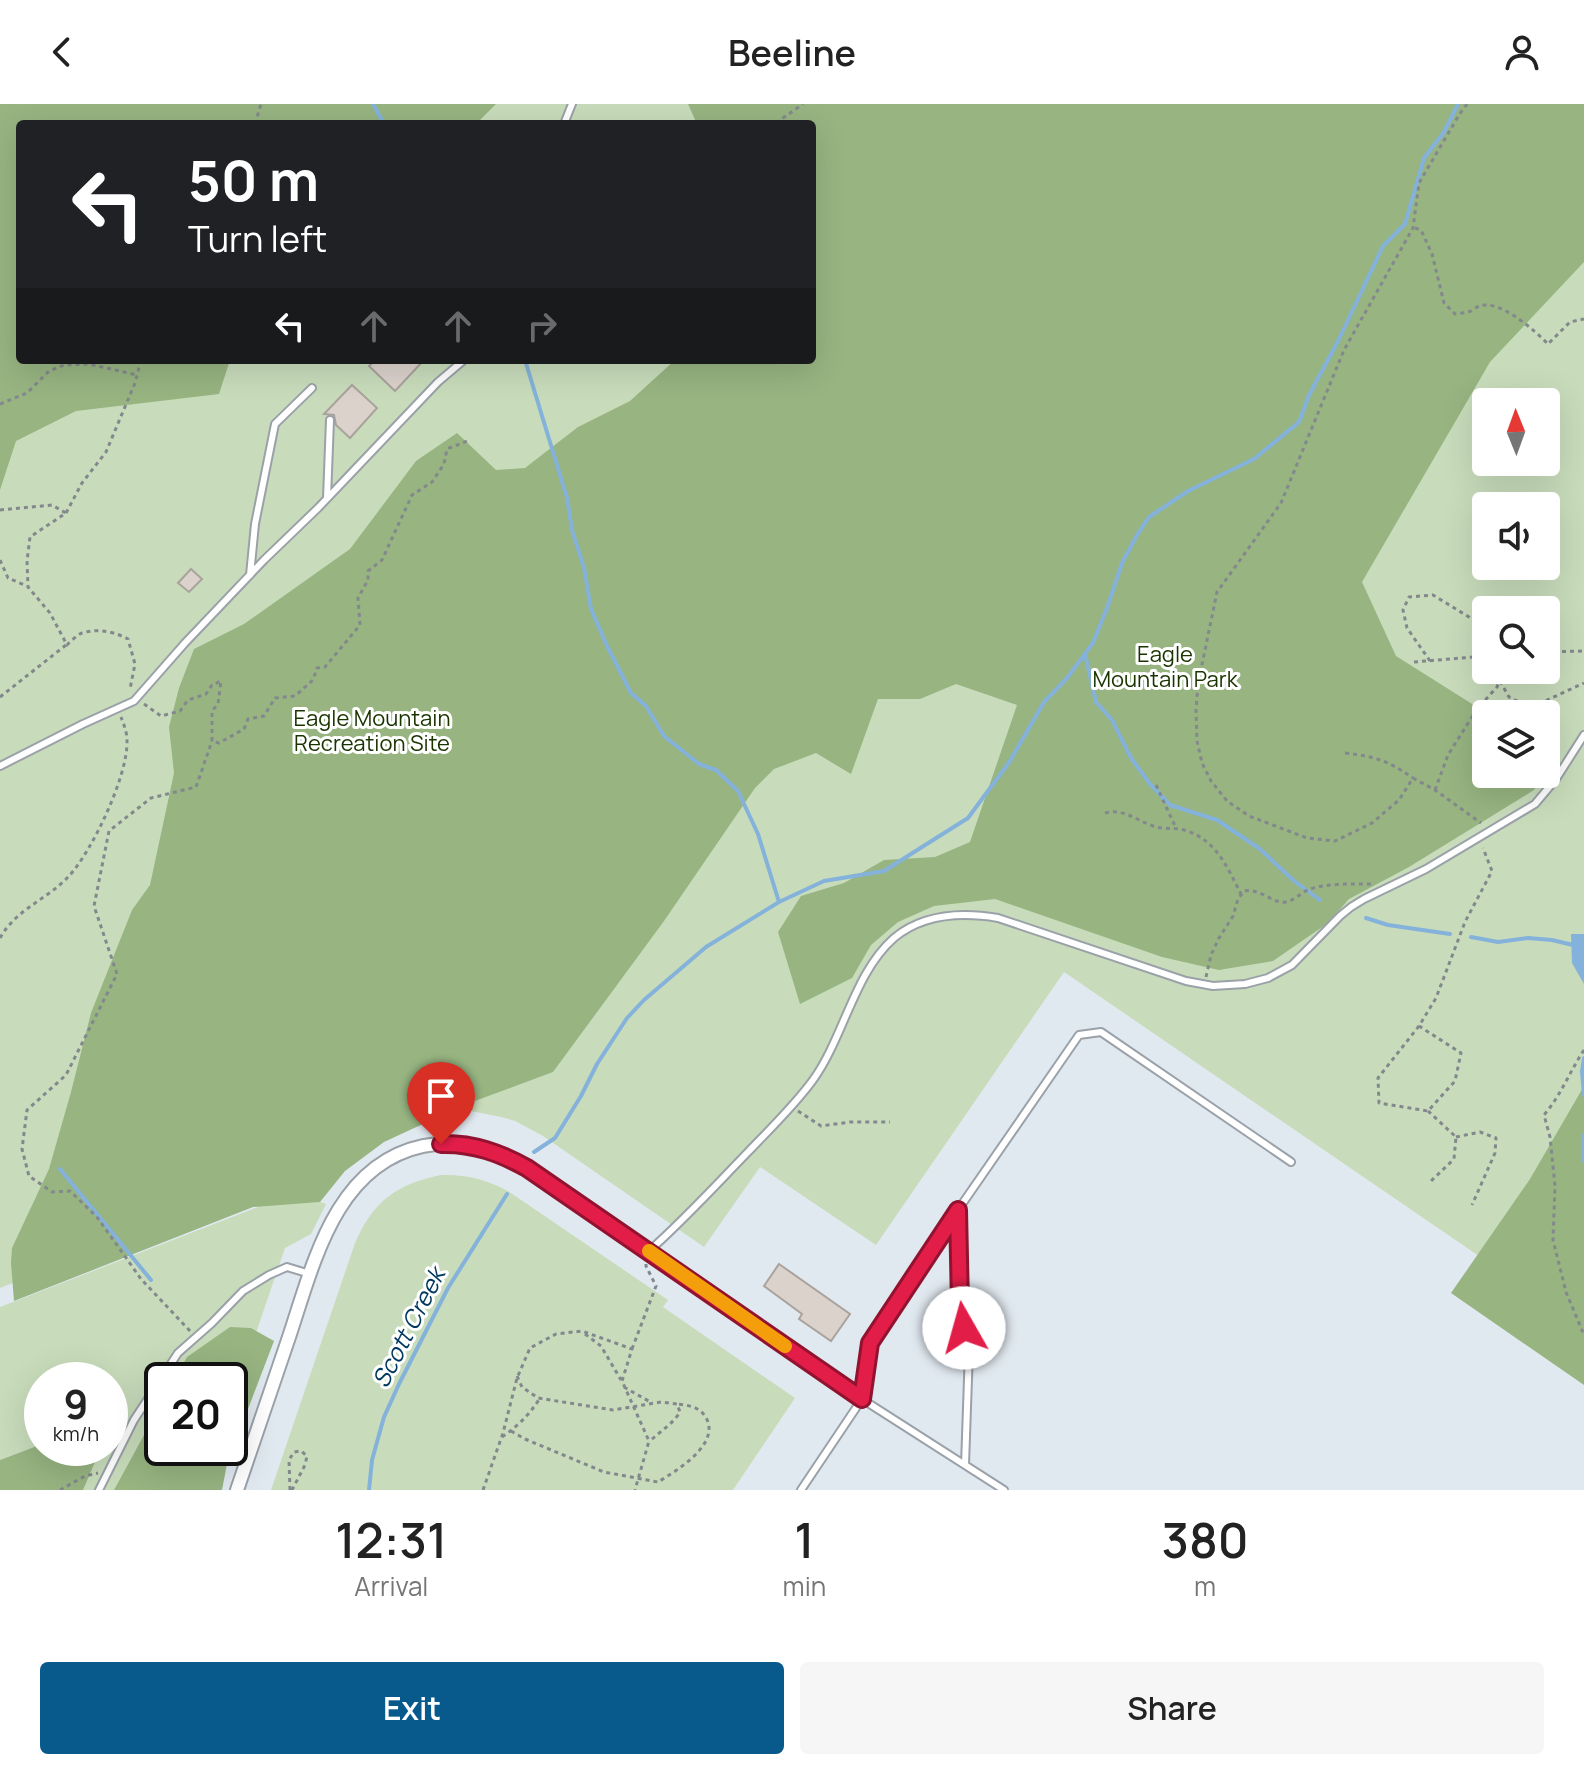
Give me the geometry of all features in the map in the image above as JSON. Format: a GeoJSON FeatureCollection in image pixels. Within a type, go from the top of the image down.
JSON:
{"type":"FeatureCollection","features":[{"type":"Feature","properties":{"kind":"street"},"geometry":{"type":"LineString","coordinates":[[237,1490],[310,1274],[335,1215],[357,1185],[379,1165],[399,1153],[441,1144],[493,1151],[579,1202],[713,1296]]}},
{"type":"Feature","properties":{"kind":"lane"},"geometry":{"type":"LineString","coordinates":[[0,766],[134,701],[250,575],[438,382],[459,364]]}},
{"type":"Feature","properties":{"kind":"lane"},"geometry":{"type":"LineString","coordinates":[[250,575],[255,524],[275,424],[312,388]]}},
{"type":"Feature","properties":{"kind":"lane"},"geometry":{"type":"LineString","coordinates":[[327,498],[330,420]]}},
{"type":"Feature","properties":{"kind":"lane"},"geometry":{"type":"LineString","coordinates":[[649,1251],[696,1207],[792,1106],[824,1063],[876,958],[895,937],[910,927],[959,914],[998,918],[1186,981],[1229,986],[1245,984],[1292,965],[1351,907],[1426,869],[1535,804],[1556,779],[1584,735]]}},
{"type":"Feature","properties":{"kind":"lane"},"geometry":{"type":"LineString","coordinates":[[801,1490],[862,1399],[870,1343],[1079,1035],[1101,1032],[1291,1162]]}},
{"type":"Feature","properties":{"kind":"lane"},"geometry":{"type":"LineString","coordinates":[[958,1210],[960,1305],[969,1350],[965,1465]]}},
{"type":"Feature","properties":{"kind":"lane"},"geometry":{"type":"LineString","coordinates":[[99,1490],[134,1420],[178,1353],[243,1291],[269,1275],[287,1267],[310,1274]]}},
{"type":"Feature","properties":{"kind":"lane"},"geometry":{"type":"LineString","coordinates":[[713,1296],[862,1399],[1004,1490]]}},
{"type":"Feature","properties":{"kind":"path"},"geometry":{"type":"LineString","coordinates":[[780,120],[803,104]]}},
{"type":"Feature","properties":{"kind":"path"},"geometry":{"type":"LineString","coordinates":[[1413,778],[1399,800],[1372,823],[1335,841],[1307,838],[1249,816],[1227,801],[1202,763],[1197,741],[1198,684],[1217,592],[1281,503],[1344,350],[1413,228],[1419,183],[1467,104]]}},
{"type":"Feature","properties":{"kind":"path"},"geometry":{"type":"LineString","coordinates":[[1413,228],[1421,230],[1432,254],[1444,303],[1455,314],[1490,306],[1528,324],[1548,344],[1570,322],[1584,319]]}},
{"type":"Feature","properties":{"kind":"path"},"geometry":{"type":"LineString","coordinates":[[0,404],[27,393],[49,371],[64,365],[89,364],[137,375]]}},
{"type":"Feature","properties":{"kind":"path"},"geometry":{"type":"LineString","coordinates":[[28,587],[30,537],[66,513],[82,483],[106,452],[140,364]]}},
{"type":"Feature","properties":{"kind":"path"},"geometry":{"type":"LineString","coordinates":[[212,741],[219,743],[244,729],[248,719],[264,716],[275,698],[295,696],[313,680],[317,668],[325,667],[360,625],[358,598],[368,580],[368,571],[382,560],[412,495],[432,482],[444,464],[447,449],[467,441]]}},
{"type":"Feature","properties":{"kind":"path"},"geometry":{"type":"LineString","coordinates":[[0,510],[52,505],[66,513]]}},
{"type":"Feature","properties":{"kind":"path"},"geometry":{"type":"LineString","coordinates":[[0,560],[8,578],[28,587],[50,613],[67,645]]}},
{"type":"Feature","properties":{"kind":"path"},"geometry":{"type":"LineString","coordinates":[[1430,661],[1407,628],[1403,610],[1409,597],[1433,595],[1472,619]]}},
{"type":"Feature","properties":{"kind":"path"},"geometry":{"type":"LineString","coordinates":[[0,697],[81,633],[101,631],[116,632],[128,639],[135,664],[130,688],[134,701],[161,716],[180,711],[188,700],[206,694],[212,685],[221,681],[218,704],[212,711],[212,741],[196,787],[151,798],[109,831],[94,906],[117,974],[66,1075],[27,1110],[22,1149],[29,1176],[52,1192],[70,1191],[97,1217],[141,1279],[195,1336]]}},
{"type":"Feature","properties":{"kind":"path"},"geometry":{"type":"LineString","coordinates":[[1560,652],[1584,651]]}},
{"type":"Feature","properties":{"kind":"path"},"geometry":{"type":"LineString","coordinates":[[1414,662],[1472,657]]}},
{"type":"Feature","properties":{"kind":"path"},"geometry":{"type":"LineString","coordinates":[[1545,700],[1584,683]]}},
{"type":"Feature","properties":{"kind":"path"},"geometry":{"type":"LineString","coordinates":[[1485,700],[1498,684]]}},
{"type":"Feature","properties":{"kind":"path"},"geometry":{"type":"LineString","coordinates":[[1502,684],[1509,697],[1515,700]]}},
{"type":"Feature","properties":{"kind":"path"},"geometry":{"type":"LineString","coordinates":[[0,938],[23,911],[67,878],[94,840],[122,772],[127,743],[118,709]]}},
{"type":"Feature","properties":{"kind":"path"},"geometry":{"type":"LineString","coordinates":[[1435,790],[1448,755],[1472,719]]}},
{"type":"Feature","properties":{"kind":"path"},"geometry":{"type":"LineString","coordinates":[[1345,753],[1378,758],[1396,766],[1491,830]]}},
{"type":"Feature","properties":{"kind":"path"},"geometry":{"type":"LineString","coordinates":[[1156,785],[1176,828]]}},
{"type":"Feature","properties":{"kind":"path"},"geometry":{"type":"LineString","coordinates":[[1105,813],[1121,811],[1156,828],[1176,828],[1206,839],[1228,868],[1241,894]]}},
{"type":"Feature","properties":{"kind":"path"},"geometry":{"type":"LineString","coordinates":[[1456,1137],[1428,1111],[1379,1103],[1378,1078],[1419,1026],[1436,998],[1465,922],[1492,871],[1478,837]]}},
{"type":"Feature","properties":{"kind":"path"},"geometry":{"type":"LineString","coordinates":[[1204,984],[1211,955],[1244,891],[1250,889],[1288,902],[1316,888],[1376,884]]}},
{"type":"Feature","properties":{"kind":"path"},"geometry":{"type":"LineString","coordinates":[[1419,1026],[1461,1053],[1455,1081],[1428,1111]]}},
{"type":"Feature","properties":{"kind":"path"},"geometry":{"type":"LineString","coordinates":[[1584,1050],[1556,1101],[1544,1115],[1550,1137],[1555,1186],[1553,1240],[1566,1292],[1584,1335]]}},
{"type":"Feature","properties":{"kind":"path"},"geometry":{"type":"LineString","coordinates":[[792,1106],[821,1126],[890,1122]]}},
{"type":"Feature","properties":{"kind":"path"},"geometry":{"type":"LineString","coordinates":[[1456,1137],[1480,1132],[1496,1138],[1495,1153],[1472,1205]]}},
{"type":"Feature","properties":{"kind":"path"},"geometry":{"type":"LineString","coordinates":[[1430,1182],[1454,1159],[1456,1137]]}},
{"type":"Feature","properties":{"kind":"path"},"geometry":{"type":"LineString","coordinates":[[622,1381],[656,1286],[646,1266],[649,1251]]}},
{"type":"Feature","properties":{"kind":"path"},"geometry":{"type":"LineString","coordinates":[[483,1490],[502,1437],[517,1376],[530,1348],[556,1334],[582,1331],[632,1349]]}},
{"type":"Feature","properties":{"kind":"path"},"geometry":{"type":"LineString","coordinates":[[582,1331],[601,1346],[622,1381],[648,1442]]}},
{"type":"Feature","properties":{"kind":"path"},"geometry":{"type":"LineString","coordinates":[[511,1431],[604,1472],[658,1482],[684,1466],[709,1438],[710,1427],[705,1415],[692,1406],[661,1402],[613,1410],[540,1398],[522,1387],[517,1376]]}},
{"type":"Feature","properties":{"kind":"path"},"geometry":{"type":"LineString","coordinates":[[624,1387],[652,1403]]}},
{"type":"Feature","properties":{"kind":"path"},"geometry":{"type":"LineString","coordinates":[[502,1437],[532,1411],[540,1398]]}},
{"type":"Feature","properties":{"kind":"path"},"geometry":{"type":"LineString","coordinates":[[635,1490],[648,1442],[675,1420],[680,1412],[677,1404]]}},
{"type":"Feature","properties":{"kind":"path"},"geometry":{"type":"LineString","coordinates":[[301,1451],[307,1456],[305,1465],[291,1490],[289,1460],[294,1452],[301,1451]]}},
{"type":"Feature","properties":{"kind":"path"},"geometry":{"type":"LineString","coordinates":[[60,1490],[85,1476],[98,1473],[105,1476]]}},
{"type":"Feature","properties":{"kind":"green space","name":"Eagle Mountain Recreation Site"},"geometry":{"type":"Polygon","coordinates":[[[0,104],[1584,104],[1584,1328],[1064,972],[876,1245],[760,1167],[704,1247],[543,1136],[515,1121],[471,1111],[440,1110],[343,1150],[302,1203],[326,1204],[311,1234],[285,1248],[246,1362],[144,1362],[144,1466],[179,1466],[202,1490],[71,1490],[86,1466],[128,1466],[128,1362],[24,1362],[24,1451],[0,1460],[0,1307],[258,1207],[284,1176],[0,1288],[0,104]]]}},
{"type":"Feature","properties":{"kind":"green space"},"geometry":{"type":"Polygon","coordinates":[[[0,104],[496,104],[480,120],[16,120],[16,364],[229,364],[219,394],[76,411],[16,441],[0,490],[0,104]]]}},
{"type":"Feature","properties":{"kind":"green space","name":"Eagle Mountain Recreation Site"},"geometry":{"type":"Polygon","coordinates":[[[688,104],[1584,104],[1584,262],[1490,362],[1472,388],[1472,393],[1362,582],[1396,656],[1472,704],[1472,788],[1535,788],[1409,867],[1349,899],[1328,923],[1273,961],[1219,970],[1162,957],[995,899],[934,906],[898,922],[871,945],[852,978],[800,1004],[778,932],[801,896],[844,883],[884,860],[935,857],[970,842],[1017,705],[956,684],[920,699],[878,699],[851,774],[816,753],[774,769],[755,788],[664,921],[553,1072],[464,1105],[384,1142],[345,1171],[320,1202],[253,1207],[14,1301],[12,1248],[49,1169],[91,1013],[132,910],[150,885],[174,773],[169,727],[194,649],[244,624],[350,549],[416,461],[457,433],[496,470],[525,468],[578,427],[630,401],[671,364],[816,364],[816,120],[695,120],[688,104]]]}},
{"type":"Feature","properties":{"kind":"green space"},"geometry":{"type":"Polygon","coordinates":[[[1584,1086],[1584,1385],[1451,1293],[1530,1179],[1584,1086]]]}},
{"type":"Feature","properties":{"kind":"green space"},"geometry":{"type":"Polygon","coordinates":[[[441,1175],[475,1178],[508,1191],[668,1300],[663,1307],[795,1398],[733,1490],[271,1490],[362,1228],[379,1205],[399,1189],[441,1175]]]}},
{"type":"Feature","properties":{"kind":"green space"},"geometry":{"type":"Polygon","coordinates":[[[230,1327],[251,1328],[274,1341],[248,1409],[248,1362],[184,1362],[230,1327]]]}},
{"type":"Feature","properties":{"kind":"green space"},"geometry":{"type":"Polygon","coordinates":[[[144,1435],[144,1466],[227,1466],[222,1490],[114,1490],[144,1435]]]}},
{"type":"Feature","properties":{"kind":"green space"},"geometry":{"type":"Polygon","coordinates":[[[24,1451],[24,1466],[93,1466],[83,1490],[0,1490],[0,1460],[24,1451]]]}},
{"type":"Feature","properties":{"kind":"water"},"geometry":{"type":"Polygon","coordinates":[[[1571,934],[1584,934],[1584,984],[1572,963],[1571,934]]]}},
{"type":"Feature","properties":{"kind":"building"},"geometry":{"type":"Polygon","coordinates":[[[371,364],[420,364],[395,391],[369,366],[371,364]]]}},
{"type":"Feature","properties":{"kind":"building"},"geometry":{"type":"Polygon","coordinates":[[[352,385],[377,408],[350,438],[336,425],[334,415],[324,414],[352,385]]]}},
{"type":"Feature","properties":{"kind":"building"},"geometry":{"type":"Polygon","coordinates":[[[191,569],[202,579],[189,592],[178,583],[191,569]]]}},
{"type":"Feature","properties":{"kind":"building"},"geometry":{"type":"Polygon","coordinates":[[[779,1264],[850,1314],[831,1341],[799,1319],[802,1314],[764,1286],[779,1264]]]}},
{"type":"Feature","properties":{"kind":"waterway"},"geometry":{"type":"LineString","coordinates":[[373,104],[382,120]]}},
{"type":"Feature","properties":{"kind":"waterway"},"geometry":{"type":"LineString","coordinates":[[534,1152],[555,1138],[627,1018],[706,947],[779,902],[824,881],[884,871],[968,818],[1010,761],[1044,702],[1093,643],[1122,563],[1149,517],[1188,491],[1254,459],[1299,422],[1309,395],[1383,246],[1405,224],[1424,158],[1444,132],[1458,104]]}},
{"type":"Feature","properties":{"kind":"waterway"},"geometry":{"type":"LineString","coordinates":[[526,364],[567,498],[591,609],[607,646],[631,693],[646,706],[664,736],[699,764],[716,770],[738,791],[758,834],[779,902]]}},
{"type":"Feature","properties":{"kind":"waterway"},"geometry":{"type":"LineString","coordinates":[[1085,654],[1096,702],[1112,720],[1131,758],[1170,805],[1217,820],[1260,849],[1320,900]]}},
{"type":"Feature","properties":{"kind":"waterway"},"geometry":{"type":"LineString","coordinates":[[1366,918],[1388,925],[1450,934]]}},
{"type":"Feature","properties":{"kind":"waterway"},"geometry":{"type":"LineString","coordinates":[[1471,937],[1498,942],[1528,938],[1573,945]]}},
{"type":"Feature","properties":{"kind":"waterway"},"geometry":{"type":"LineString","coordinates":[[1584,1058],[1584,1095]]}},
{"type":"Feature","properties":{"kind":"waterway"},"geometry":{"type":"LineString","coordinates":[[1584,1135],[1584,1161]]}},
{"type":"Feature","properties":{"kind":"waterway"},"geometry":{"type":"LineString","coordinates":[[60,1169],[151,1280]]}},
{"type":"Feature","properties":{"kind":"waterway","name":"Scott Creek"},"geometry":{"type":"LineString","coordinates":[[369,1490],[372,1460],[384,1417],[399,1384],[448,1288],[507,1194]]}},
{"type":"Feature","properties":{"kind":"slow traffic"},"geometry":{"type":"LineString","coordinates":[[649,1251],[785,1346]]}},
{"type":"Feature","properties":{"kind":"route"},"geometry":{"type":"LineString","coordinates":[[441,1144],[483,1148],[527,1168],[862,1399],[870,1343],[958,1210],[960,1305],[964,1328]]}},
{"type":"Feature","properties":{"kind":"park label","name":"Eagle Mountain Park"},"geometry":{"type":"Point","coordinates":[1165,666]}}]}
